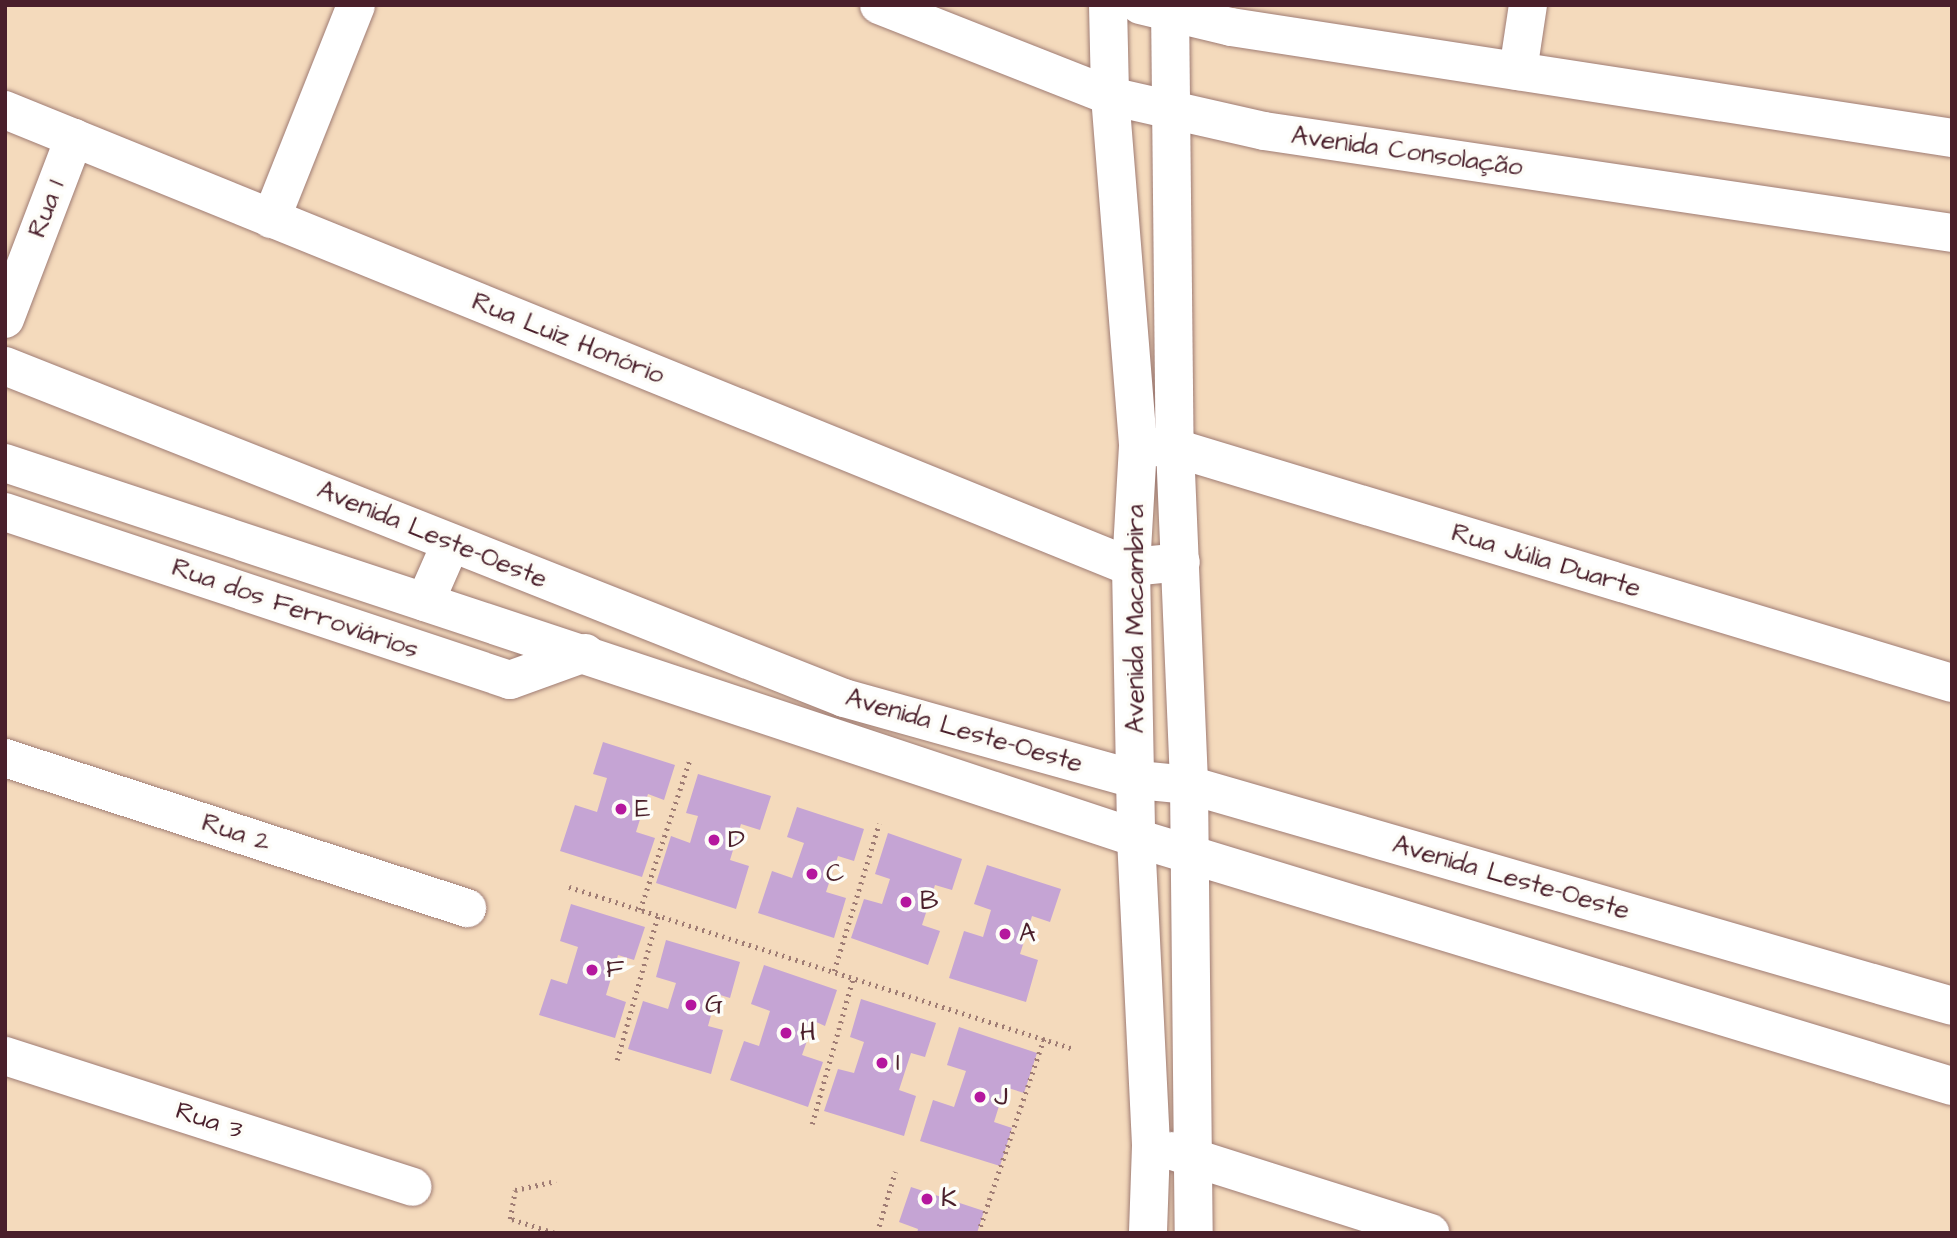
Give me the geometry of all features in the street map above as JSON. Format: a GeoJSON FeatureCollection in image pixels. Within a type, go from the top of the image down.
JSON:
{"type":"FeatureCollection","features":[{"type":"Feature","properties":{"kind":"main road"},"geometry":{"type":"LineString","coordinates":[[271,219],[356,5]]}},
{"type":"Feature","properties":{"kind":"main road","name":"Avenida Consolação"},"geometry":{"type":"LineString","coordinates":[[878,5],[1110,96],[1264,131],[1952,233]]}},
{"type":"Feature","properties":{"kind":"main road","name":"Avenida Macambira"},"geometry":{"type":"LineString","coordinates":[[1108,5],[1110,96],[1156,447],[1181,562],[1189,785],[1194,1233]]}},
{"type":"Feature","properties":{"kind":"main road"},"geometry":{"type":"LineString","coordinates":[[1518,71],[1528,5]]}},
{"type":"Feature","properties":{"kind":"main road"},"geometry":{"type":"LineString","coordinates":[[1160,7],[1231,27],[1952,138]]}},
{"type":"Feature","properties":{"kind":"main road","name":"Avenida Macambira"},"geometry":{"type":"LineString","coordinates":[[1148,1233],[1151,1146],[1136,838],[1138,780],[1131,567],[1156,447],[1171,110],[1160,7]]}},
{"type":"Feature","properties":{"kind":"main road","name":"Rua Luiz Honório"},"geometry":{"type":"LineString","coordinates":[[5,110],[1131,567]]}},
{"type":"Feature","properties":{"kind":"main road","name":"Rua 1"},"geometry":{"type":"LineString","coordinates":[[5,319],[74,138]]}},
{"type":"Feature","properties":{"kind":"main road","name":"Avenida Leste-Oeste"},"geometry":{"type":"LineString","coordinates":[[5,366],[844,698],[1138,780],[1189,785],[1952,1006]]}},
{"type":"Feature","properties":{"kind":"main road","name":"Rua Júlia Duarte"},"geometry":{"type":"LineString","coordinates":[[1156,447],[1952,684]]}},
{"type":"Feature","properties":{"kind":"main road","name":"Avenida Leste-Oeste"},"geometry":{"type":"LineString","coordinates":[[5,463],[425,603],[585,653],[1136,838],[1952,1086]]}},
{"type":"Feature","properties":{"kind":"main road","name":"Rua dos Ferroviários"},"geometry":{"type":"LineString","coordinates":[[5,512],[510,680],[585,653]]}},
{"type":"Feature","properties":{"kind":"main road"},"geometry":{"type":"LineString","coordinates":[[425,603],[451,543]]}},
{"type":"Feature","properties":{"kind":"main road"},"geometry":{"type":"LineString","coordinates":[[1131,567],[1181,562]]}},
{"type":"Feature","properties":{"kind":"main road","name":"Rua 2"},"geometry":{"type":"LineString","coordinates":[[5,758],[467,908]]}},
{"type":"Feature","properties":{"kind":"main road","name":"Rua 3"},"geometry":{"type":"LineString","coordinates":[[5,1056],[412,1187]]}},
{"type":"Feature","properties":{"kind":"main road"},"geometry":{"type":"LineString","coordinates":[[1151,1146],[1195,1156],[1430,1233]]}},
{"type":"Feature","properties":{"kind":"path"},"geometry":{"type":"LineString","coordinates":[[640,910],[690,759]]}},
{"type":"Feature","properties":{"kind":"path"},"geometry":{"type":"LineString","coordinates":[[834,971],[879,824]]}},
{"type":"Feature","properties":{"kind":"path"},"geometry":{"type":"LineString","coordinates":[[569,887],[1074,1049]]}},
{"type":"Feature","properties":{"kind":"path"},"geometry":{"type":"LineString","coordinates":[[617,1060],[657,915]]}},
{"type":"Feature","properties":{"kind":"path"},"geometry":{"type":"LineString","coordinates":[[813,1124],[853,978]]}},
{"type":"Feature","properties":{"kind":"path"},"geometry":{"type":"LineString","coordinates":[[978,1233],[1044,1038]]}},
{"type":"Feature","properties":{"kind":"path"},"geometry":{"type":"LineString","coordinates":[[877,1233],[895,1172]]}},
{"type":"Feature","properties":{"kind":"path"},"geometry":{"type":"LineString","coordinates":[[554,1233],[510,1219],[515,1190],[556,1181]]}},
{"type":"Feature","properties":{"kind":"building","name":"E"},"geometry":{"type":"Polygon","coordinates":[[[603,742],[675,765],[664,800],[648,794],[636,832],[655,838],[642,877],[560,851],[575,805],[597,812],[607,778],[593,774],[603,742]]]}},
{"type":"Feature","properties":{"kind":"building","name":"D"},"geometry":{"type":"Polygon","coordinates":[[[698,774],[771,796],[760,830],[741,824],[730,860],[749,866],[736,909],[656,883],[671,836],[690,843],[698,816],[686,813],[698,774]]]}},
{"type":"Feature","properties":{"kind":"building","name":"C"},"geometry":{"type":"Polygon","coordinates":[[[797,807],[864,829],[854,861],[838,856],[826,892],[846,898],[834,938],[758,913],[772,871],[792,878],[804,843],[787,837],[797,807]]]}},
{"type":"Feature","properties":{"kind":"building","name":"B"},"geometry":{"type":"Polygon","coordinates":[[[888,833],[962,859],[952,890],[935,885],[922,925],[940,931],[928,965],[851,938],[864,899],[882,904],[890,879],[875,874],[888,833]]]}},
{"type":"Feature","properties":{"kind":"building","name":"A"},"geometry":{"type":"Polygon","coordinates":[[[987,865],[1061,889],[1050,922],[1032,916],[1020,954],[1038,960],[1026,1002],[949,978],[964,931],[983,937],[991,910],[974,904],[987,865]]]}},
{"type":"Feature","properties":{"kind":"building","name":"F"},"geometry":{"type":"Polygon","coordinates":[[[571,904],[645,927],[634,960],[618,955],[606,995],[626,1002],[615,1038],[539,1015],[551,979],[567,984],[578,947],[560,941],[571,904]]]}},
{"type":"Feature","properties":{"kind":"building","name":"G"},"geometry":{"type":"Polygon","coordinates":[[[666,940],[740,962],[730,998],[717,994],[708,1026],[723,1030],[711,1074],[628,1049],[643,1001],[668,1009],[676,983],[656,977],[666,940]]]}},
{"type":"Feature","properties":{"kind":"building","name":"H"},"geometry":{"type":"Polygon","coordinates":[[[764,965],[837,990],[825,1026],[814,1021],[802,1055],[823,1062],[808,1107],[730,1080],[744,1041],[759,1046],[770,1011],[751,1004],[764,965]]]}},
{"type":"Feature","properties":{"kind":"building","name":"I"},"geometry":{"type":"Polygon","coordinates":[[[861,999],[936,1023],[925,1057],[911,1053],[899,1090],[916,1096],[904,1136],[824,1111],[838,1069],[854,1073],[864,1042],[850,1037],[861,999]]]}},
{"type":"Feature","properties":{"kind":"building","name":"J"},"geometry":{"type":"Polygon","coordinates":[[[959,1027],[1037,1053],[1024,1093],[1005,1087],[994,1122],[1012,1128],[1000,1166],[920,1141],[933,1100],[954,1107],[966,1071],[947,1065],[959,1027]]]}},
{"type":"Feature","properties":{"kind":"building","name":"K"},"geometry":{"type":"Polygon","coordinates":[[[911,1187],[984,1211],[977,1233],[917,1233],[918,1229],[899,1222],[911,1187]]]}},
{"type":"Feature","properties":{"kind":"place","name":"E"},"geometry":{"type":"Point","coordinates":[621,809]}},
{"type":"Feature","properties":{"kind":"place","name":"D"},"geometry":{"type":"Point","coordinates":[714,840]}},
{"type":"Feature","properties":{"kind":"place","name":"C"},"geometry":{"type":"Point","coordinates":[812,874]}},
{"type":"Feature","properties":{"kind":"place","name":"B"},"geometry":{"type":"Point","coordinates":[906,902]}},
{"type":"Feature","properties":{"kind":"place","name":"A"},"geometry":{"type":"Point","coordinates":[1005,934]}},
{"type":"Feature","properties":{"kind":"place","name":"F"},"geometry":{"type":"Point","coordinates":[592,970]}},
{"type":"Feature","properties":{"kind":"place","name":"G"},"geometry":{"type":"Point","coordinates":[691,1005]}},
{"type":"Feature","properties":{"kind":"place","name":"H"},"geometry":{"type":"Point","coordinates":[786,1033]}},
{"type":"Feature","properties":{"kind":"place","name":"I"},"geometry":{"type":"Point","coordinates":[882,1063]}},
{"type":"Feature","properties":{"kind":"place","name":"J"},"geometry":{"type":"Point","coordinates":[980,1097]}},
{"type":"Feature","properties":{"kind":"place","name":"K"},"geometry":{"type":"Point","coordinates":[927,1199]}}]}
